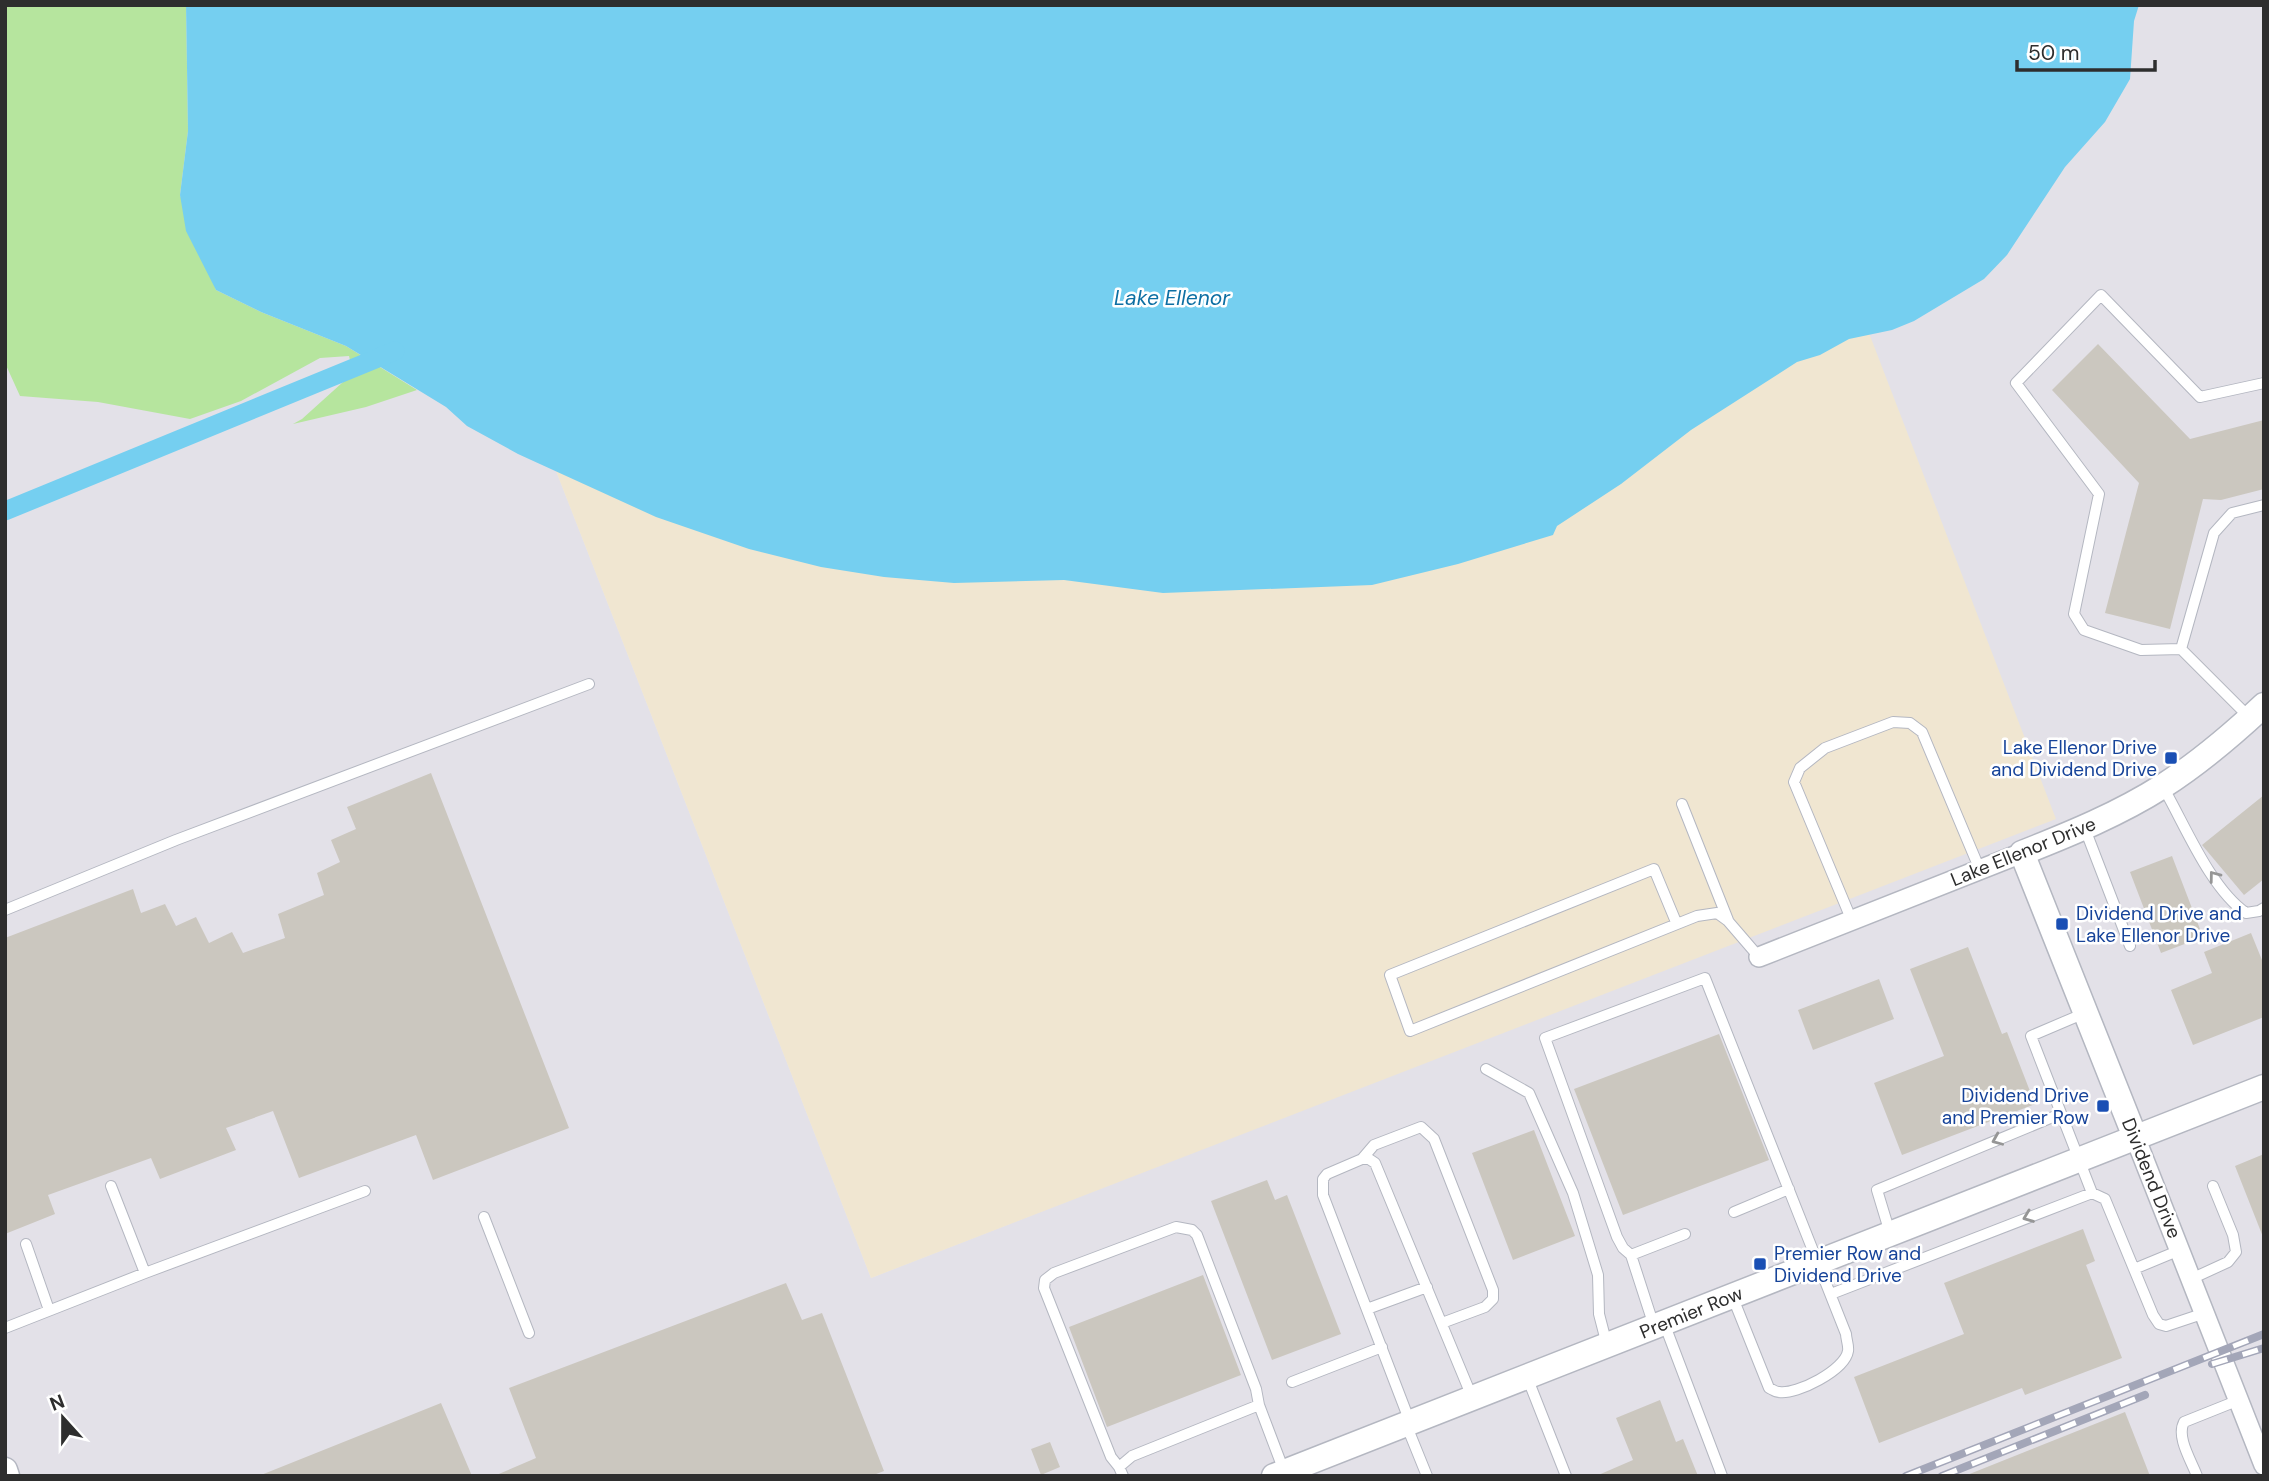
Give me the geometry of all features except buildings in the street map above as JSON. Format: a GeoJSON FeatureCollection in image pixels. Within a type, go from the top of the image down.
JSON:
{"type":"FeatureCollection","features":[{"type":"Feature","properties":{"kind":"street","name":"Lake Ellenor Drive"},"geometry":{"type":"LineString","coordinates":[[1759,957],[2085,828],[2163,786],[2203,757],[2256,711]]}},
{"type":"Feature","properties":{"kind":"street","name":"Dividend Drive"},"geometry":{"type":"LineString","coordinates":[[2022,853],[2239,1400],[2259,1438],[2264,1465]]}},
{"type":"Feature","properties":{"kind":"street","name":"Premier Row"},"geometry":{"type":"LineString","coordinates":[[1279,1474],[2264,1087]]}},
{"type":"Feature","properties":{"kind":"street"},"geometry":{"type":"LineString","coordinates":[[5,1471],[7,1476]]}},
{"type":"Feature","properties":{"kind":"lane"},"geometry":{"type":"LineString","coordinates":[[2256,711],[2181,649],[2141,650],[2084,630],[2074,614],[2099,494],[2016,383],[2101,295],[2200,397],[2264,383]]}},
{"type":"Feature","properties":{"kind":"lane"},"geometry":{"type":"LineString","coordinates":[[2181,649],[2214,533],[2232,513],[2264,505]]}},
{"type":"Feature","properties":{"kind":"lane"},"geometry":{"type":"LineString","coordinates":[[5,909],[176,840],[589,684]]}},
{"type":"Feature","properties":{"kind":"lane"},"geometry":{"type":"LineString","coordinates":[[1852,921],[1794,782],[1800,768],[1825,748],[1893,722],[1910,723],[1922,732],[1980,870]]}},
{"type":"Feature","properties":{"kind":"lane"},"geometry":{"type":"LineString","coordinates":[[2163,786],[2204,863],[2236,906],[2246,913],[2264,908]]}},
{"type":"Feature","properties":{"kind":"lane"},"geometry":{"type":"LineString","coordinates":[[1682,804],[1728,920]]}},
{"type":"Feature","properties":{"kind":"lane"},"geometry":{"type":"LineString","coordinates":[[2085,828],[2130,946]]}},
{"type":"Feature","properties":{"kind":"lane"},"geometry":{"type":"LineString","coordinates":[[1676,922],[1654,869],[1390,975],[1410,1031],[1676,922],[1697,916],[1717,913],[1728,920],[1759,957]]}},
{"type":"Feature","properties":{"kind":"lane"},"geometry":{"type":"LineString","coordinates":[[1723,1476],[1631,1255],[1617,1237],[1545,1038],[1705,978],[1846,1334],[1848,1350],[1842,1363],[1831,1373],[1809,1385],[1780,1393],[1769,1388],[1732,1296]]}},
{"type":"Feature","properties":{"kind":"lane"},"geometry":{"type":"LineString","coordinates":[[2086,1013],[2031,1036],[2078,1160],[2092,1193],[2105,1199],[2159,1324],[2166,1326],[2205,1313]]}},
{"type":"Feature","properties":{"kind":"lane"},"geometry":{"type":"LineString","coordinates":[[1486,1069],[1529,1093],[1567,1180],[1598,1275],[1599,1314],[1607,1345]]}},
{"type":"Feature","properties":{"kind":"lane"},"geometry":{"type":"LineString","coordinates":[[1890,1234],[1877,1190],[2060,1114]]}},
{"type":"Feature","properties":{"kind":"lane"},"geometry":{"type":"LineString","coordinates":[[1362,1159],[1374,1145],[1421,1127],[1434,1139],[1493,1290],[1493,1299],[1485,1307],[1442,1324]]}},
{"type":"Feature","properties":{"kind":"lane"},"geometry":{"type":"LineString","coordinates":[[1427,1476],[1410,1434],[1410,1422],[1323,1195],[1322,1186],[1327,1174],[1362,1159],[1369,1159],[1380,1170],[1472,1398]]}},
{"type":"Feature","properties":{"kind":"lane"},"geometry":{"type":"LineString","coordinates":[[111,1186],[145,1273]]}},
{"type":"Feature","properties":{"kind":"lane"},"geometry":{"type":"LineString","coordinates":[[2192,1279],[2228,1262],[2236,1252],[2233,1235],[2213,1186]]}},
{"type":"Feature","properties":{"kind":"lane"},"geometry":{"type":"LineString","coordinates":[[1734,1212],[1788,1189]]}},
{"type":"Feature","properties":{"kind":"lane"},"geometry":{"type":"LineString","coordinates":[[5,1328],[365,1191]]}},
{"type":"Feature","properties":{"kind":"lane"},"geometry":{"type":"LineString","coordinates":[[1831,1294],[2092,1193]]}},
{"type":"Feature","properties":{"kind":"lane"},"geometry":{"type":"LineString","coordinates":[[484,1217],[528,1333]]}},
{"type":"Feature","properties":{"kind":"lane"},"geometry":{"type":"LineString","coordinates":[[1121,1471],[1111,1457],[1044,1288],[1045,1280],[1054,1273],[1176,1227],[1192,1230],[1197,1235],[1256,1389],[1279,1474]]}},
{"type":"Feature","properties":{"kind":"lane"},"geometry":{"type":"LineString","coordinates":[[1631,1255],[1685,1234]]}},
{"type":"Feature","properties":{"kind":"lane"},"geometry":{"type":"LineString","coordinates":[[26,1244],[49,1310]]}},
{"type":"Feature","properties":{"kind":"lane"},"geometry":{"type":"LineString","coordinates":[[2134,1269],[2180,1250]]}},
{"type":"Feature","properties":{"kind":"lane"},"geometry":{"type":"LineString","coordinates":[[1367,1309],[1427,1287]]}},
{"type":"Feature","properties":{"kind":"lane"},"geometry":{"type":"LineString","coordinates":[[1292,1382],[1381,1347]]}},
{"type":"Feature","properties":{"kind":"lane"},"geometry":{"type":"LineString","coordinates":[[1527,1376],[1566,1476]]}},
{"type":"Feature","properties":{"kind":"lane"},"geometry":{"type":"LineString","coordinates":[[2197,1476],[2181,1435],[2181,1426],[2184,1422],[2239,1400]]}},
{"type":"Feature","properties":{"kind":"lane"},"geometry":{"type":"LineString","coordinates":[[1121,1471],[1124,1460],[1132,1456],[1259,1405]]}},
{"type":"Feature","properties":{"kind":"shaded area"},"geometry":{"type":"Polygon","coordinates":[[[5,5],[255,5],[503,335],[871,1278],[1515,1027],[1822,211],[2007,5],[2264,5],[2264,1476],[5,1476],[5,5]]]}},
{"type":"Feature","properties":{"kind":"shaded area"},"geometry":{"type":"Polygon","coordinates":[[[1822,211],[2056,819],[871,1278],[503,335],[1822,211]]]}},
{"type":"Feature","properties":{"kind":"green space"},"geometry":{"type":"Polygon","coordinates":[[[5,5],[186,5],[188,131],[180,195],[216,290],[261,312],[346,346],[417,390],[366,407],[293,424],[353,373],[349,356],[320,358],[241,401],[190,419],[98,402],[20,396],[5,363],[5,5]]]}},
{"type":"Feature","properties":{"kind":"water","name":"Lake Ellenor"},"geometry":{"type":"Polygon","coordinates":[[[186,5],[2139,5],[2134,21],[2130,79],[2105,122],[2065,167],[2007,255],[1984,279],[1914,321],[1892,330],[1849,339],[1820,355],[1797,362],[1691,430],[1621,484],[1557,526],[1553,535],[1458,564],[1372,585],[1163,593],[1064,580],[954,583],[884,577],[821,567],[749,549],[656,517],[518,454],[467,426],[446,407],[346,346],[261,312],[216,290],[186,231],[180,195],[188,131],[186,5]]]}},
{"type":"Feature","properties":{"kind":"waterway"},"geometry":{"type":"LineString","coordinates":[[5,511],[395,351]]}},
{"type":"Feature","properties":{"kind":"railway"},"geometry":{"type":"LineString","coordinates":[[1906,1476],[2264,1334]]}},
{"type":"Feature","properties":{"kind":"railway"},"geometry":{"type":"LineString","coordinates":[[2212,1364],[2264,1348]]}},
{"type":"Feature","properties":{"kind":"railway"},"geometry":{"type":"LineString","coordinates":[[1942,1476],[2145,1395]]}},
{"type":"Feature","properties":{"kind":"place","name":"Lake Ellenor Drive and Dividend Drive"},"geometry":{"type":"Point","coordinates":[2171,758]}},
{"type":"Feature","properties":{"kind":"place","name":"Dividend Drive and Lake Ellenor Drive"},"geometry":{"type":"Point","coordinates":[2062,924]}},
{"type":"Feature","properties":{"kind":"place","name":"Dividend Drive and Premier Row"},"geometry":{"type":"Point","coordinates":[2103,1106]}},
{"type":"Feature","properties":{"kind":"place","name":"Premier Row and Dividend Drive"},"geometry":{"type":"Point","coordinates":[1760,1264]}}]}
